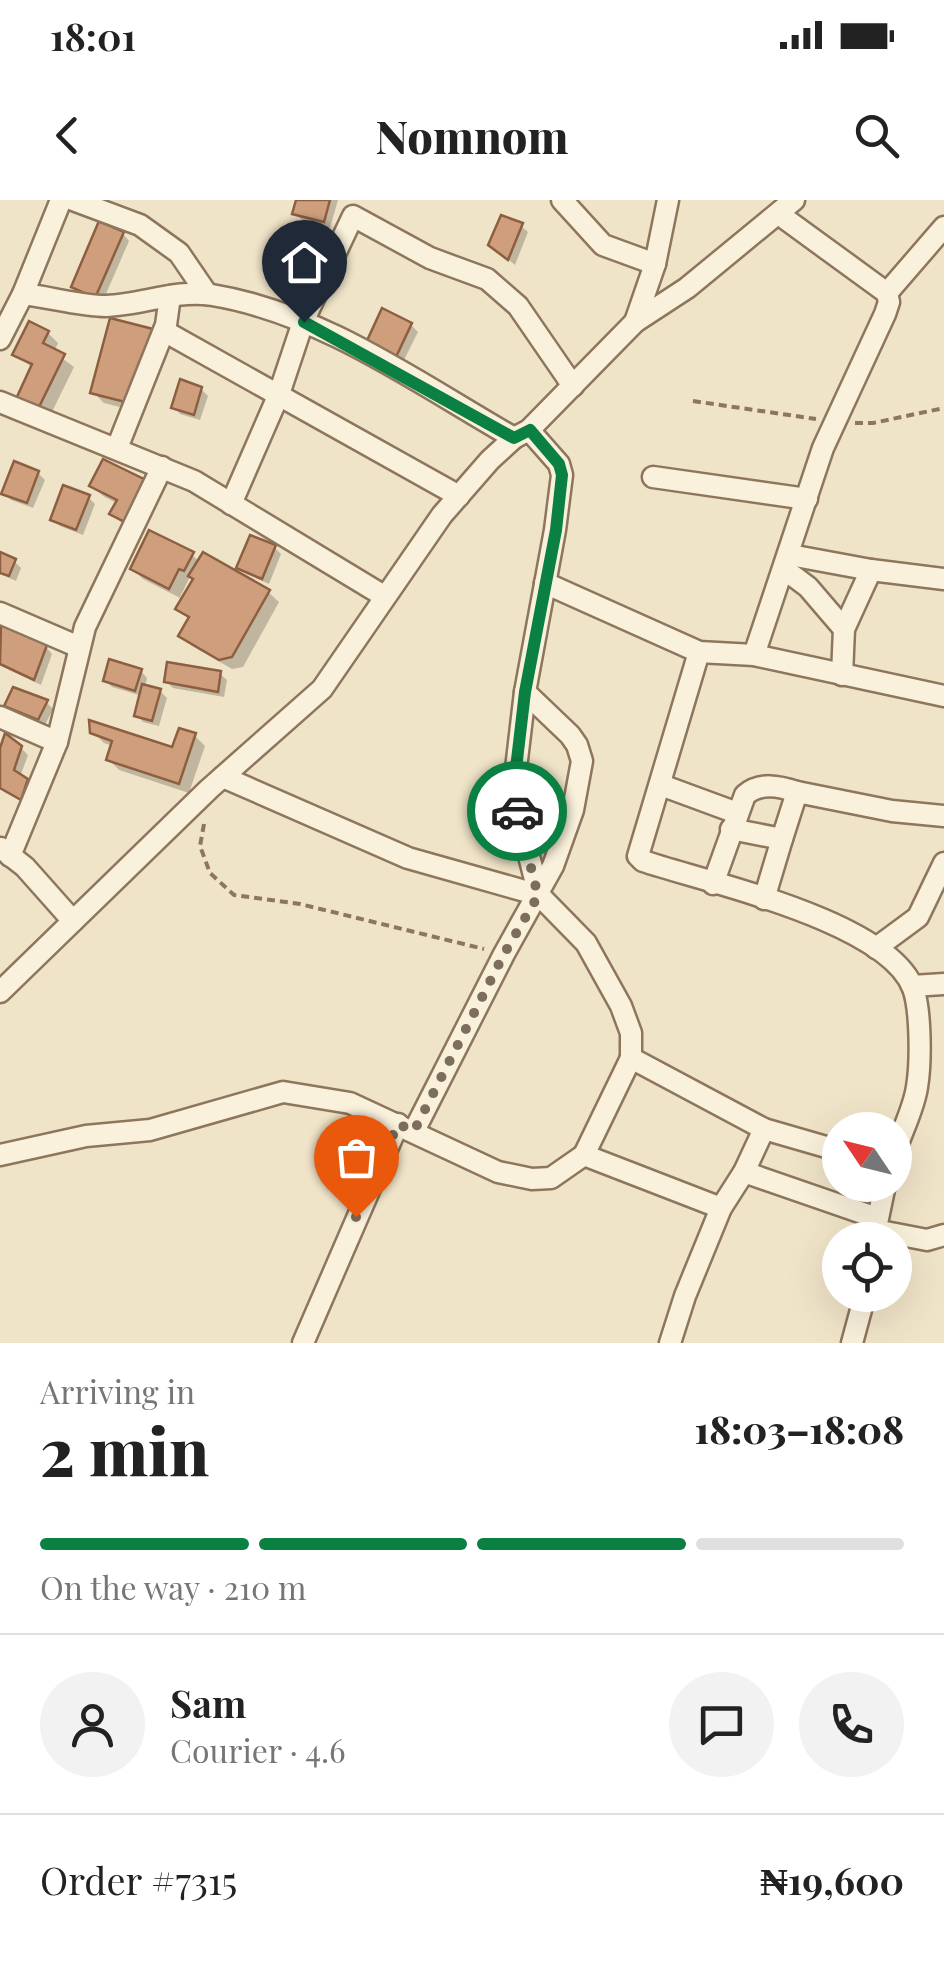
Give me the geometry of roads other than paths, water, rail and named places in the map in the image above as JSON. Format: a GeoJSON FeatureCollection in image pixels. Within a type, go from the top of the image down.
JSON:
{"type":"FeatureCollection","features":[{"type":"Feature","properties":{"kind":"street"},"geometry":{"type":"LineString","coordinates":[[0,339],[61,200]]}},
{"type":"Feature","properties":{"kind":"street"},"geometry":{"type":"LineString","coordinates":[[73,200],[140,226],[178,254],[207,294]]}},
{"type":"Feature","properties":{"kind":"street"},"geometry":{"type":"LineString","coordinates":[[562,200],[602,245],[655,264]]}},
{"type":"Feature","properties":{"kind":"street"},"geometry":{"type":"LineString","coordinates":[[635,322],[655,264],[668,200]]}},
{"type":"Feature","properties":{"kind":"street"},"geometry":{"type":"LineString","coordinates":[[0,992],[216,783],[322,689],[384,596],[460,496],[522,434],[635,322],[688,288],[787,207],[887,293],[889,302],[823,448],[754,655]]}},
{"type":"Feature","properties":{"kind":"street"},"geometry":{"type":"LineString","coordinates":[[232,504],[279,394],[304,322],[354,216],[430,258],[486,280],[518,306],[573,386]]}},
{"type":"Feature","properties":{"kind":"street"},"geometry":{"type":"LineString","coordinates":[[887,293],[944,227]]}},
{"type":"Feature","properties":{"kind":"street"},"geometry":{"type":"LineString","coordinates":[[23,294],[106,306],[207,294],[258,304],[304,322],[522,434],[559,464],[562,475],[525,692],[513,794],[538,896]]}},
{"type":"Feature","properties":{"kind":"street"},"geometry":{"type":"LineString","coordinates":[[117,448],[164,331],[170,296]]}},
{"type":"Feature","properties":{"kind":"street"},"geometry":{"type":"LineString","coordinates":[[164,331],[460,496]]}},
{"type":"Feature","properties":{"kind":"street"},"geometry":{"type":"LineString","coordinates":[[0,402],[194,480],[384,596]]}},
{"type":"Feature","properties":{"kind":"street"},"geometry":{"type":"LineString","coordinates":[[74,920],[5,852],[57,742],[84,627],[162,468]]}},
{"type":"Feature","properties":{"kind":"street"},"geometry":{"type":"LineString","coordinates":[[654,477],[806,499]]}},
{"type":"Feature","properties":{"kind":"street"},"geometry":{"type":"LineString","coordinates":[[787,562],[944,579]]}},
{"type":"Feature","properties":{"kind":"street"},"geometry":{"type":"LineString","coordinates":[[787,562],[844,630]]}},
{"type":"Feature","properties":{"kind":"street"},"geometry":{"type":"LineString","coordinates":[[842,675],[844,630],[872,570]]}},
{"type":"Feature","properties":{"kind":"street"},"geometry":{"type":"LineString","coordinates":[[545,584],[699,652],[754,655],[944,696]]}},
{"type":"Feature","properties":{"kind":"street"},"geometry":{"type":"LineString","coordinates":[[0,613],[80,646]]}},
{"type":"Feature","properties":{"kind":"street"},"geometry":{"type":"LineString","coordinates":[[699,652],[638,856],[643,862],[829,921],[860,936],[893,962],[912,986],[917,1007],[917,1088],[909,1112]]}},
{"type":"Feature","properties":{"kind":"street"},"geometry":{"type":"LineString","coordinates":[[304,1343],[406,1128],[553,866],[572,810],[582,761],[570,734],[525,692]]}},
{"type":"Feature","properties":{"kind":"street"},"geometry":{"type":"LineString","coordinates":[[0,716],[57,742]]}},
{"type":"Feature","properties":{"kind":"street"},"geometry":{"type":"LineString","coordinates":[[0,1155],[86,1136],[150,1130],[283,1092],[350,1102],[498,1172],[532,1179],[551,1178],[584,1155],[631,1058],[630,1033],[621,1006],[586,943],[538,896],[408,858],[216,783]]}},
{"type":"Feature","properties":{"kind":"street"},"geometry":{"type":"LineString","coordinates":[[661,785],[782,840]]}},
{"type":"Feature","properties":{"kind":"street"},"geometry":{"type":"LineString","coordinates":[[713,884],[744,796],[757,787],[779,786],[892,810],[944,816]]}},
{"type":"Feature","properties":{"kind":"street"},"geometry":{"type":"LineString","coordinates":[[764,899],[797,792]]}},
{"type":"Feature","properties":{"kind":"street"},"geometry":{"type":"LineString","coordinates":[[876,948],[918,916],[944,863]]}},
{"type":"Feature","properties":{"kind":"street"},"geometry":{"type":"LineString","coordinates":[[912,986],[944,984]]}},
{"type":"Feature","properties":{"kind":"street"},"geometry":{"type":"LineString","coordinates":[[631,1058],[764,1129],[822,1147]]}},
{"type":"Feature","properties":{"kind":"street"},"geometry":{"type":"LineString","coordinates":[[670,1343],[722,1208],[764,1129]]}},
{"type":"Feature","properties":{"kind":"street"},"geometry":{"type":"LineString","coordinates":[[584,1155],[722,1208]]}},
{"type":"Feature","properties":{"kind":"street"},"geometry":{"type":"LineString","coordinates":[[744,1172],[860,1222]]}},
{"type":"Feature","properties":{"kind":"street"},"geometry":{"type":"LineString","coordinates":[[912,1237],[927,1240],[944,1234]]}},
{"type":"Feature","properties":{"kind":"street"},"geometry":{"type":"LineString","coordinates":[[852,1343],[860,1312]]}}]}
